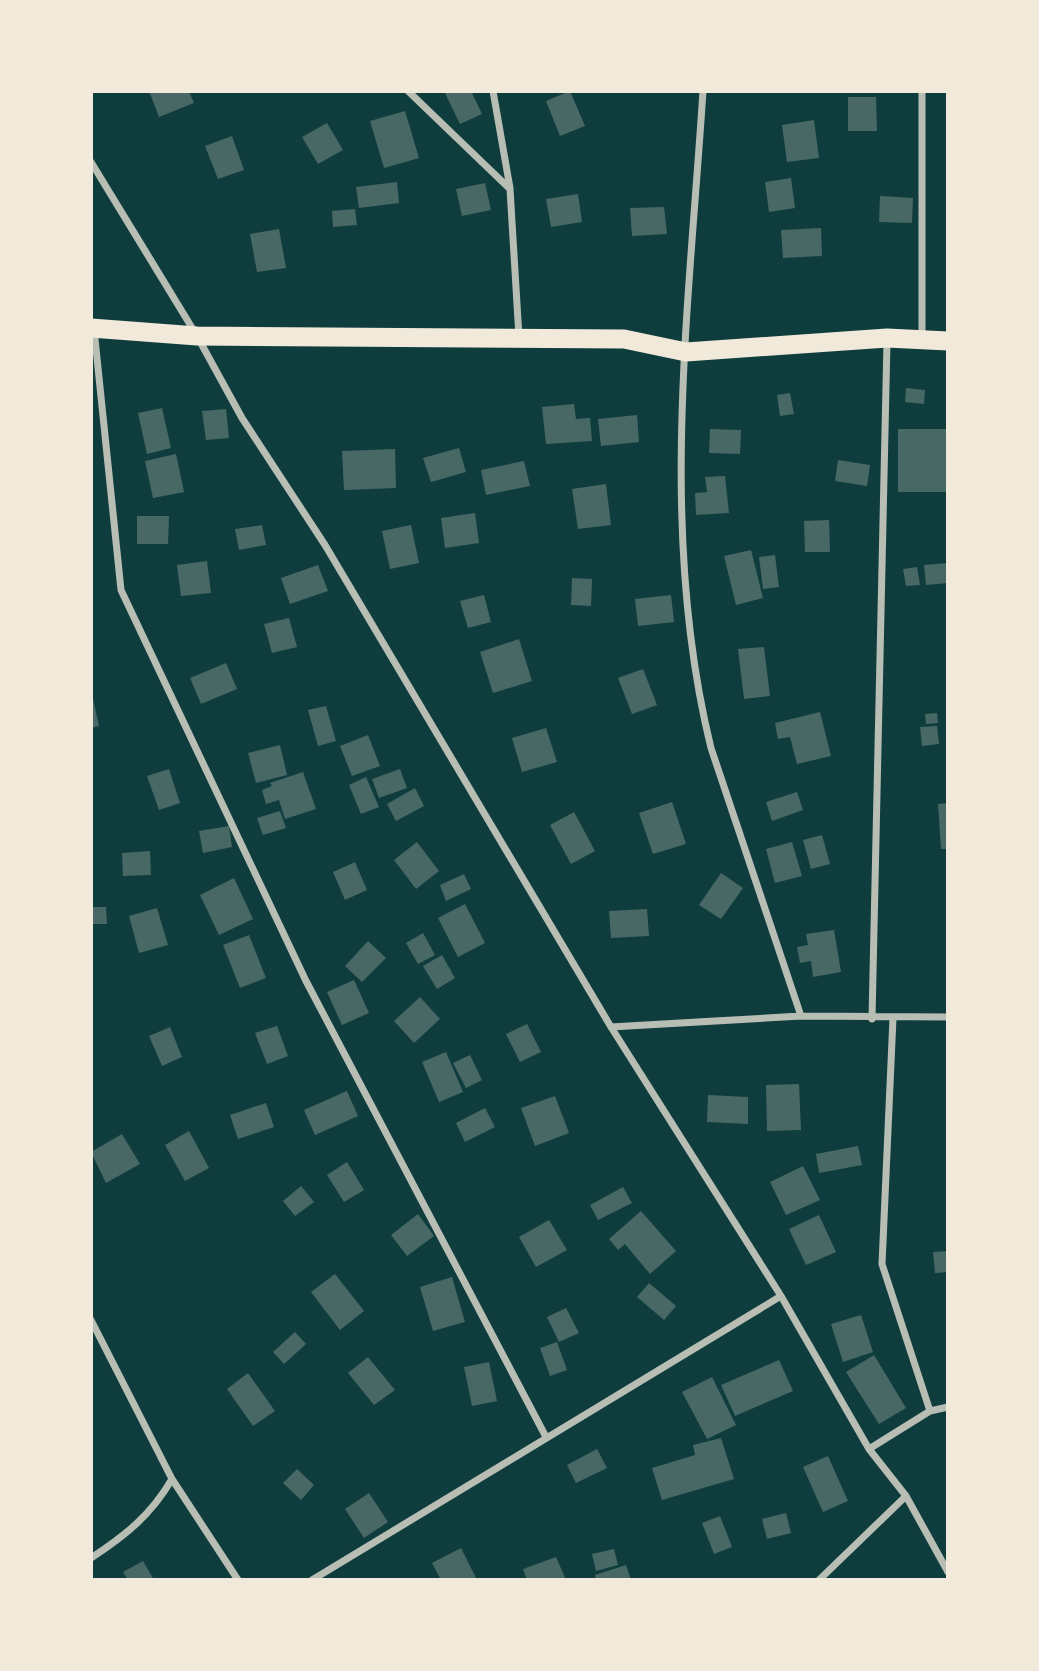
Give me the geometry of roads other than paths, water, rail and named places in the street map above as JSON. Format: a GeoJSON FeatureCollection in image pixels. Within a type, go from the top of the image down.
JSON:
{"type":"FeatureCollection","features":[{"type":"Feature","properties":{"kind":"highway"},"geometry":{"type":"LineString","coordinates":[[93,328],[197,336],[624,339],[686,352],[887,338],[948,341]]}},
{"type":"Feature","properties":{"kind":"street"},"geometry":{"type":"LineString","coordinates":[[408,91],[510,188]]}},
{"type":"Feature","properties":{"kind":"street"},"geometry":{"type":"LineString","coordinates":[[493,91],[510,188],[519,338]]}},
{"type":"Feature","properties":{"kind":"street"},"geometry":{"type":"LineString","coordinates":[[703,91],[686,352],[680,533],[701,706],[711,748],[801,1016]]}},
{"type":"Feature","properties":{"kind":"street"},"geometry":{"type":"LineString","coordinates":[[922,91],[922,340]]}},
{"type":"Feature","properties":{"kind":"street"},"geometry":{"type":"LineString","coordinates":[[91,162],[197,336],[242,418],[325,545],[611,1027],[781,1296],[869,1449],[905,1496],[948,1572]]}},
{"type":"Feature","properties":{"kind":"street"},"geometry":{"type":"LineString","coordinates":[[93,328],[121,590],[306,981],[547,1437]]}},
{"type":"Feature","properties":{"kind":"street"},"geometry":{"type":"LineString","coordinates":[[872,1019],[887,338]]}},
{"type":"Feature","properties":{"kind":"street"},"geometry":{"type":"LineString","coordinates":[[611,1027],[801,1016],[872,1019],[948,1017]]}},
{"type":"Feature","properties":{"kind":"street"},"geometry":{"type":"LineString","coordinates":[[893,1018],[882,1264],[930,1411]]}},
{"type":"Feature","properties":{"kind":"street"},"geometry":{"type":"LineString","coordinates":[[312,1580],[781,1296]]}},
{"type":"Feature","properties":{"kind":"street"},"geometry":{"type":"LineString","coordinates":[[91,1320],[172,1479],[238,1580]]}},
{"type":"Feature","properties":{"kind":"street"},"geometry":{"type":"LineString","coordinates":[[869,1449],[930,1411],[948,1407]]}},
{"type":"Feature","properties":{"kind":"street"},"geometry":{"type":"LineString","coordinates":[[91,1558],[130,1533],[146,1517],[172,1479]]}},
{"type":"Feature","properties":{"kind":"street"},"geometry":{"type":"LineString","coordinates":[[819,1580],[905,1496]]}}]}
